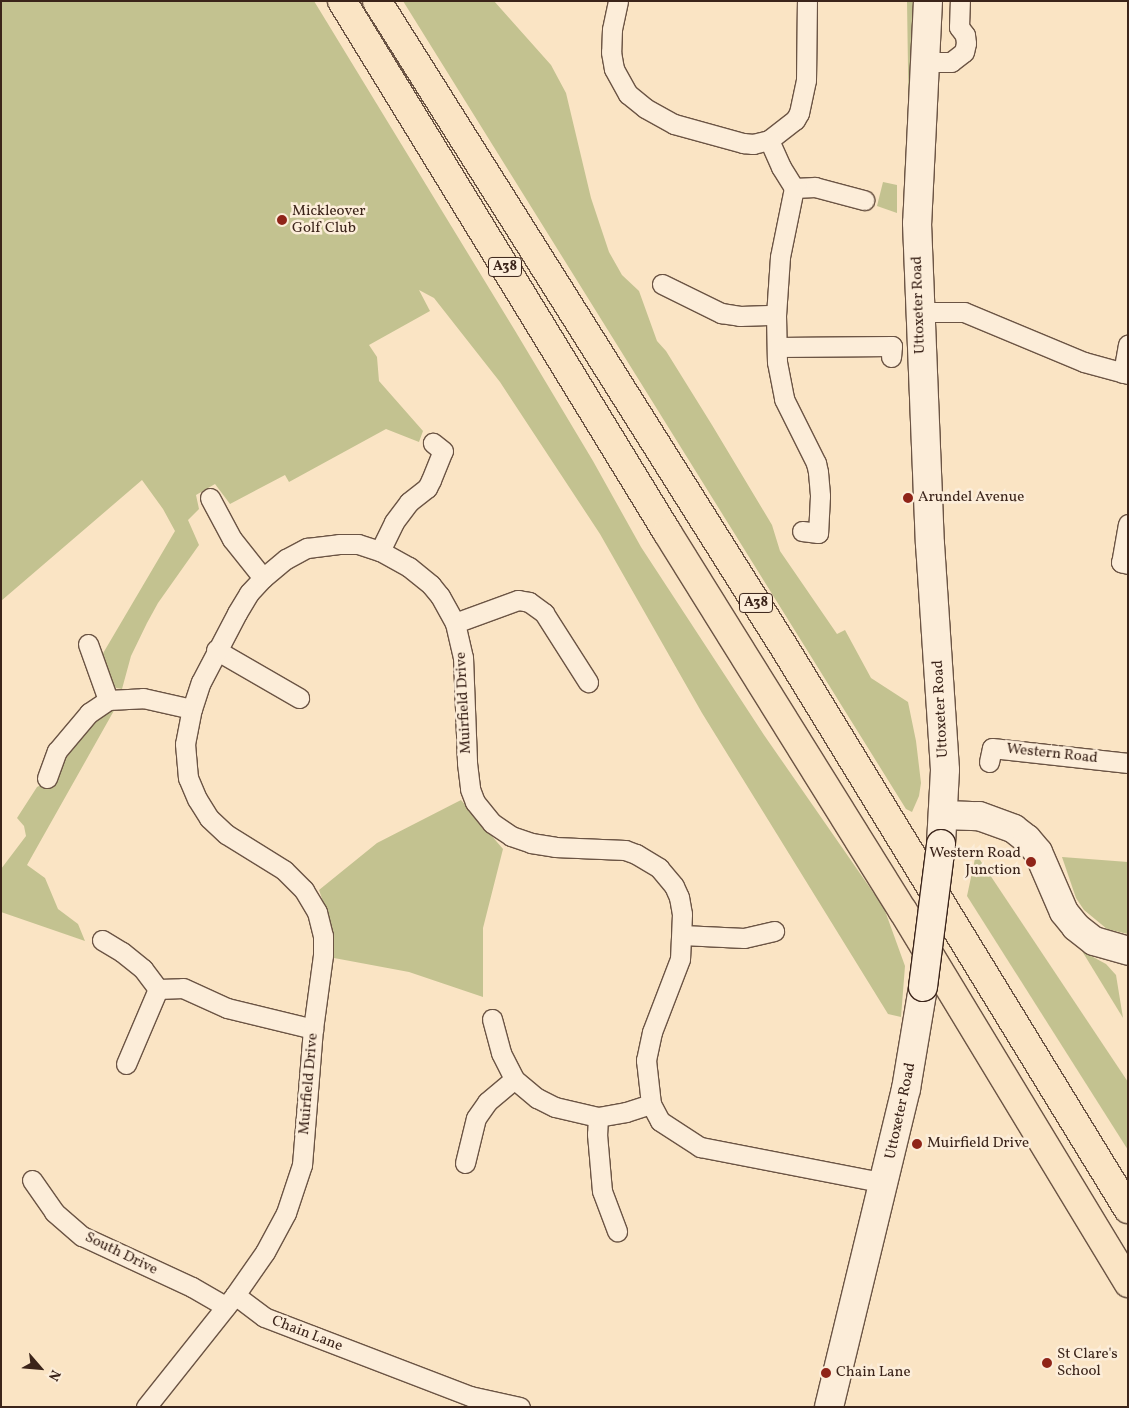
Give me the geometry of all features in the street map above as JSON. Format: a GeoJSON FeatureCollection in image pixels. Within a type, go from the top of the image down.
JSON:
{"type":"FeatureCollection","features":[{"type":"Feature","properties":{"kind":"highway","name":"A38"},"geometry":{"type":"LineString","coordinates":[[342,1],[667,532],[912,927],[1128,1283]]}},
{"type":"Feature","properties":{"kind":"highway","name":"A38"},"geometry":{"type":"LineString","coordinates":[[377,1],[784,647],[1128,1209]]}},
{"type":"Feature","properties":{"kind":"main road","name":"Uttoxeter Road"},"geometry":{"type":"LineString","coordinates":[[830,1407],[885,1183],[916,1037],[941,844],[944,770],[930,544],[919,312],[917,223],[928,1]]}},
{"type":"Feature","properties":{"kind":"main road"},"geometry":{"type":"LineString","coordinates":[[943,815],[979,816],[1014,829],[1027,838],[1038,852],[1064,912],[1076,927],[1094,941],[1128,952]]}},
{"type":"Feature","properties":{"kind":"street"},"geometry":{"type":"LineString","coordinates":[[618,1],[612,29],[613,61],[622,86],[636,101],[674,124],[743,143],[769,140],[795,120],[802,103],[806,80],[807,1]]}},
{"type":"Feature","properties":{"kind":"street"},"geometry":{"type":"LineString","coordinates":[[926,62],[951,62],[964,52],[965,35],[959,27],[960,1]]}},
{"type":"Feature","properties":{"kind":"street"},"geometry":{"type":"LineString","coordinates":[[769,140],[781,167],[794,188],[780,257],[776,315],[779,382],[784,399],[816,463],[818,472],[820,496],[818,534],[802,531]]}},
{"type":"Feature","properties":{"kind":"street"},"geometry":{"type":"LineString","coordinates":[[794,188],[815,187],[864,200]]}},
{"type":"Feature","properties":{"kind":"street"},"geometry":{"type":"LineString","coordinates":[[662,284],[721,313],[740,316],[776,315]]}},
{"type":"Feature","properties":{"kind":"street"},"geometry":{"type":"LineString","coordinates":[[919,312],[964,312],[1084,362],[1125,373],[1128,344]]}},
{"type":"Feature","properties":{"kind":"street"},"geometry":{"type":"LineString","coordinates":[[777,347],[892,346],[891,357]]}},
{"type":"Feature","properties":{"kind":"street"},"geometry":{"type":"LineString","coordinates":[[380,551],[394,522],[409,502],[427,488],[431,480],[443,451],[432,443]]}},
{"type":"Feature","properties":{"kind":"street"},"geometry":{"type":"LineString","coordinates":[[210,498],[212,521],[232,539],[263,578]]}},
{"type":"Feature","properties":{"kind":"street"},"geometry":{"type":"LineString","coordinates":[[1128,524],[1121,562],[1128,564]]}},
{"type":"Feature","properties":{"kind":"street","name":"Muirfield Drive"},"geometry":{"type":"LineString","coordinates":[[230,1301],[265,1252],[286,1213],[302,1165],[314,1029],[323,955],[322,936],[317,912],[310,897],[298,882],[284,870],[226,834],[209,818],[197,799],[188,778],[185,755],[192,709],[216,650],[249,593],[263,578],[286,559],[307,548],[321,545],[358,544],[380,551],[409,567],[431,585],[447,606],[455,623],[463,657],[468,780],[473,797],[482,812],[505,833],[531,843],[555,847],[625,850],[659,868],[674,886],[679,898],[682,935],[680,959],[652,1032],[646,1060],[651,1104],[660,1121],[700,1147],[885,1183]]}},
{"type":"Feature","properties":{"kind":"street"},"geometry":{"type":"LineString","coordinates":[[455,623],[518,600],[529,602],[544,613],[570,667],[588,682]]}},
{"type":"Feature","properties":{"kind":"street"},"geometry":{"type":"LineString","coordinates":[[88,644],[108,700]]}},
{"type":"Feature","properties":{"kind":"street"},"geometry":{"type":"LineString","coordinates":[[216,650],[300,698]]}},
{"type":"Feature","properties":{"kind":"street"},"geometry":{"type":"LineString","coordinates":[[47,778],[57,752],[89,712],[108,700],[143,698],[192,709]]}},
{"type":"Feature","properties":{"kind":"street","name":"Western Road"},"geometry":{"type":"LineString","coordinates":[[989,762],[992,748],[1128,762]]}},
{"type":"Feature","properties":{"kind":"street"},"geometry":{"type":"LineString","coordinates":[[682,935],[744,938],[774,931]]}},
{"type":"Feature","properties":{"kind":"street"},"geometry":{"type":"LineString","coordinates":[[102,940],[143,968],[158,989]]}},
{"type":"Feature","properties":{"kind":"street"},"geometry":{"type":"LineString","coordinates":[[158,989],[183,988],[227,1008],[314,1029]]}},
{"type":"Feature","properties":{"kind":"street"},"geometry":{"type":"LineString","coordinates":[[126,1064],[158,989]]}},
{"type":"Feature","properties":{"kind":"street"},"geometry":{"type":"LineString","coordinates":[[492,1020],[501,1053],[514,1080],[536,1098],[556,1107],[598,1117],[626,1112],[651,1104]]}},
{"type":"Feature","properties":{"kind":"street"},"geometry":{"type":"LineString","coordinates":[[465,1163],[476,1118],[487,1102],[514,1080]]}},
{"type":"Feature","properties":{"kind":"street"},"geometry":{"type":"LineString","coordinates":[[598,1117],[597,1134],[601,1182],[598,1207],[617,1231]]}},
{"type":"Feature","properties":{"kind":"street","name":"South Drive"},"geometry":{"type":"LineString","coordinates":[[32,1180],[54,1212],[82,1236],[192,1287],[230,1301]]}},
{"type":"Feature","properties":{"kind":"street"},"geometry":{"type":"LineString","coordinates":[[146,1407],[230,1301]]}},
{"type":"Feature","properties":{"kind":"street","name":"Chain Lane"},"geometry":{"type":"LineString","coordinates":[[230,1301],[264,1317],[470,1396],[520,1407]]}},
{"type":"Feature","properties":{"kind":"shaded area"},"geometry":{"type":"Polygon","coordinates":[[[1,1],[314,1],[514,329],[593,461],[641,547],[764,735],[884,908],[905,966],[901,1017],[888,1014],[702,713],[600,534],[500,382],[434,298],[419,290],[430,311],[369,345],[377,357],[379,381],[423,431],[419,442],[386,429],[289,482],[285,475],[230,504],[215,484],[196,495],[199,509],[188,520],[199,545],[158,603],[147,623],[131,656],[122,689],[112,687],[102,655],[175,531],[163,509],[142,480],[1,601],[1,1]]]}},
{"type":"Feature","properties":{"kind":"shaded area"},"geometry":{"type":"Polygon","coordinates":[[[403,1],[494,1],[551,65],[566,93],[591,198],[609,252],[622,275],[639,291],[657,341],[666,351],[772,525],[780,551],[837,634],[845,630],[871,678],[908,702],[916,741],[921,783],[919,796],[912,812],[906,809],[403,1]]]}},
{"type":"Feature","properties":{"kind":"shaded area"},"geometry":{"type":"Polygon","coordinates":[[[907,1],[919,1],[910,216],[903,216],[905,160],[909,138],[907,1]]]}},
{"type":"Feature","properties":{"kind":"shaded area"},"geometry":{"type":"Polygon","coordinates":[[[883,182],[897,185],[897,213],[877,206],[883,182]]]}},
{"type":"Feature","properties":{"kind":"shaded area"},"geometry":{"type":"Polygon","coordinates":[[[116,707],[27,865],[45,878],[58,909],[78,924],[85,941],[1,912],[1,869],[26,836],[24,826],[17,818],[37,787],[41,785],[48,788],[66,753],[94,715],[116,707]]]}},
{"type":"Feature","properties":{"kind":"shaded area"},"geometry":{"type":"Polygon","coordinates":[[[461,800],[503,849],[483,928],[483,997],[409,972],[334,958],[328,916],[319,890],[377,843],[461,800]]]}},
{"type":"Feature","properties":{"kind":"shaded area"},"geometry":{"type":"Polygon","coordinates":[[[976,854],[1128,1082],[1128,1150],[967,896],[976,854]]]}},
{"type":"Feature","properties":{"kind":"shaded area"},"geometry":{"type":"Polygon","coordinates":[[[1062,857],[1128,862],[1128,934],[1107,929],[1084,910],[1076,898],[1062,857]]]}},
{"type":"Feature","properties":{"kind":"shaded area"},"geometry":{"type":"Polygon","coordinates":[[[1082,951],[1106,964],[1116,975],[1123,1018],[1082,951]]]}},
{"type":"Feature","properties":{"kind":"place","name":"Mickleover Golf Club"},"geometry":{"type":"Point","coordinates":[282,220]}},
{"type":"Feature","properties":{"kind":"place","name":"Arundel Avenue"},"geometry":{"type":"Point","coordinates":[908,498]}},
{"type":"Feature","properties":{"kind":"place","name":"Western Road Junction"},"geometry":{"type":"Point","coordinates":[1031,862]}},
{"type":"Feature","properties":{"kind":"place","name":"Muirfield Drive"},"geometry":{"type":"Point","coordinates":[917,1144]}},
{"type":"Feature","properties":{"kind":"place","name":"St Clare's School"},"geometry":{"type":"Point","coordinates":[1047,1363]}},
{"type":"Feature","properties":{"kind":"place","name":"Chain Lane"},"geometry":{"type":"Point","coordinates":[826,1373]}}]}
